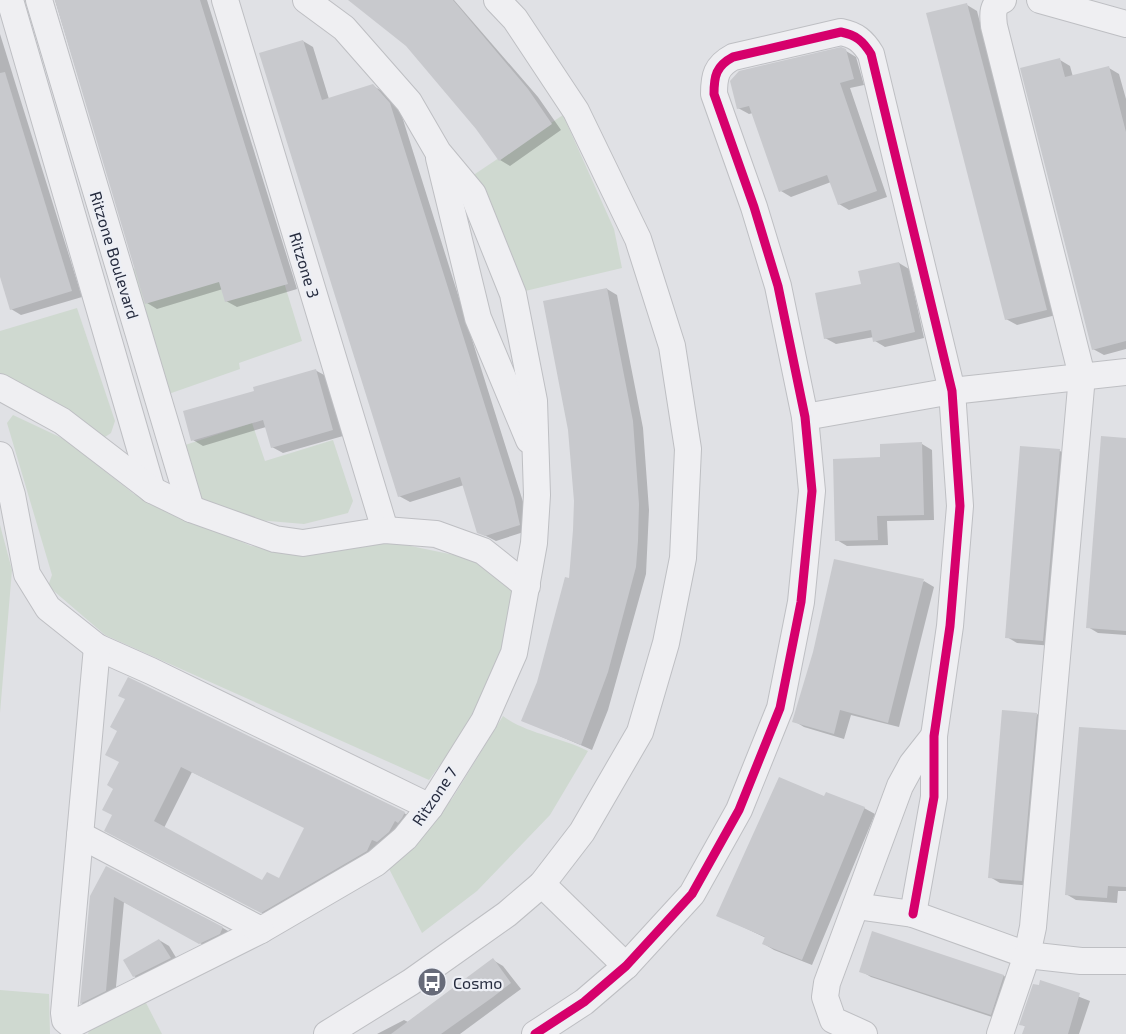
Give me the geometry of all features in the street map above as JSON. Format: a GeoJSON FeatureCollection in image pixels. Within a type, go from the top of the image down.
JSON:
{"type":"FeatureCollection","features":[{"type":"Feature","properties":{"kind":"street","name":"Ritzone Boulevard"},"geometry":{"type":"LineString","coordinates":[[10,0],[152,490]]}},
{"type":"Feature","properties":{"kind":"street","name":"Ritzone Boulevard"},"geometry":{"type":"LineString","coordinates":[[39,0],[191,509]]}},
{"type":"Feature","properties":{"kind":"street","name":"Ritzone 3"},"geometry":{"type":"LineString","coordinates":[[225,0],[385,530]]}},
{"type":"Feature","properties":{"kind":"street"},"geometry":{"type":"LineString","coordinates":[[306,0],[344,28],[409,102],[438,152],[478,318],[534,451]]}},
{"type":"Feature","properties":{"kind":"street"},"geometry":{"type":"LineString","coordinates":[[327,1034],[411,982],[507,914],[542,884],[582,832],[640,732],[666,643],[683,558],[687,449],[672,346],[638,239],[576,111],[515,19],[497,0]]}},
{"type":"Feature","properties":{"kind":"street"},"geometry":{"type":"LineString","coordinates":[[1000,1034],[1027,955],[1033,927],[1082,376],[994,26],[993,12],[998,2],[1003,0]]}},
{"type":"Feature","properties":{"kind":"street"},"geometry":{"type":"LineString","coordinates":[[1040,0],[1126,24]]}},
{"type":"Feature","properties":{"kind":"street"},"geometry":{"type":"LineString","coordinates":[[1121,0],[1126,16]]}},
{"type":"Feature","properties":{"kind":"street"},"geometry":{"type":"LineString","coordinates":[[535,1034],[584,1002],[627,966],[692,894],[739,810],[780,708],[801,602],[812,491],[805,417],[778,286],[754,207],[714,94],[714,78],[720,63],[733,57],[841,32],[854,34],[865,44],[871,54],[952,391],[960,506],[951,626],[934,736],[934,797],[914,914]]}},
{"type":"Feature","properties":{"kind":"street","name":"Ritzone 7"},"geometry":{"type":"LineString","coordinates":[[80,835],[64,1013],[67,1024],[77,1024],[261,930],[376,863],[405,838],[430,807],[484,721],[514,653],[534,543],[537,495],[534,400],[513,294],[472,194],[438,152]]}},
{"type":"Feature","properties":{"kind":"street"},"geometry":{"type":"LineString","coordinates":[[805,417],[952,391],[1126,372]]}},
{"type":"Feature","properties":{"kind":"street"},"geometry":{"type":"LineString","coordinates":[[0,387],[62,421],[152,490],[191,509],[275,539],[303,543],[385,530],[436,534],[483,551],[527,586]]}},
{"type":"Feature","properties":{"kind":"street"},"geometry":{"type":"LineString","coordinates":[[0,455],[12,495],[27,574],[48,608],[97,647],[151,670],[430,807]]}},
{"type":"Feature","properties":{"kind":"street"},"geometry":{"type":"LineString","coordinates":[[97,647],[80,835],[261,930]]}},
{"type":"Feature","properties":{"kind":"street"},"geometry":{"type":"LineString","coordinates":[[864,1034],[833,1020],[825,997],[827,983],[900,786],[912,764],[934,736]]}},
{"type":"Feature","properties":{"kind":"street"},"geometry":{"type":"LineString","coordinates":[[542,884],[627,966]]}},
{"type":"Feature","properties":{"kind":"street"},"geometry":{"type":"LineString","coordinates":[[856,906],[914,914],[1027,955],[1080,961],[1126,961]]}},
{"type":"Feature","properties":{"kind":"shaded area"},"geometry":{"type":"Polygon","coordinates":[[[563,115],[614,229],[622,268],[521,292],[469,178],[563,115]]]}},
{"type":"Feature","properties":{"kind":"shaded area"},"geometry":{"type":"Polygon","coordinates":[[[274,250],[302,341],[239,363],[240,369],[160,397],[121,273],[139,267],[274,250]]]}},
{"type":"Feature","properties":{"kind":"shaded area"},"geometry":{"type":"Polygon","coordinates":[[[77,308],[115,421],[111,433],[105,437],[94,437],[0,384],[0,331],[77,308]]]}},
{"type":"Feature","properties":{"kind":"shaded area"},"geometry":{"type":"Polygon","coordinates":[[[13,415],[64,439],[134,494],[251,546],[326,552],[391,542],[474,559],[513,587],[504,647],[472,721],[429,780],[105,635],[48,586],[52,575],[7,423],[13,415]]]}},
{"type":"Feature","properties":{"kind":"shaded area"},"geometry":{"type":"Polygon","coordinates":[[[252,423],[265,461],[333,440],[353,501],[348,513],[304,524],[257,520],[191,499],[176,448],[252,423]]]}},
{"type":"Feature","properties":{"kind":"shaded area"},"geometry":{"type":"Polygon","coordinates":[[[0,525],[12,570],[0,713],[0,525]]]}},
{"type":"Feature","properties":{"kind":"shaded area"},"geometry":{"type":"Polygon","coordinates":[[[503,716],[523,727],[588,751],[550,815],[477,891],[422,933],[384,859],[409,840],[452,799],[503,716]]]}},
{"type":"Feature","properties":{"kind":"shaded area"},"geometry":{"type":"Polygon","coordinates":[[[0,990],[49,994],[50,1034],[0,1034],[0,990]]]}},
{"type":"Feature","properties":{"kind":"shaded area"},"geometry":{"type":"Polygon","coordinates":[[[144,999],[162,1034],[88,1034],[91,1025],[144,999]]]}},
{"type":"Feature","properties":{"kind":"building"},"geometry":{"type":"Polygon","coordinates":[[[55,0],[200,0],[288,284],[225,302],[219,282],[145,304],[55,0]]]}},
{"type":"Feature","properties":{"kind":"building"},"geometry":{"type":"Polygon","coordinates":[[[348,0],[453,0],[528,89],[552,124],[499,161],[476,129],[406,46],[348,0]]]}},
{"type":"Feature","properties":{"kind":"building"},"geometry":{"type":"Polygon","coordinates":[[[967,3],[1047,310],[1005,320],[926,13],[967,3]]]}},
{"type":"Feature","properties":{"kind":"building"},"geometry":{"type":"Polygon","coordinates":[[[303,40],[322,100],[373,84],[390,103],[514,498],[520,525],[485,536],[477,533],[460,477],[398,497],[259,53],[303,40]]]}},
{"type":"Feature","properties":{"kind":"building"},"geometry":{"type":"Polygon","coordinates":[[[841,47],[846,49],[854,79],[840,83],[877,191],[838,205],[827,175],[779,192],[749,106],[737,109],[730,81],[739,71],[841,47]]]}},
{"type":"Feature","properties":{"kind":"building"},"geometry":{"type":"Polygon","coordinates":[[[1060,58],[1065,77],[1109,66],[1126,132],[1126,341],[1092,350],[1020,68],[1060,58]]]}},
{"type":"Feature","properties":{"kind":"building"},"geometry":{"type":"Polygon","coordinates":[[[5,72],[72,291],[10,310],[0,277],[0,73],[5,72]]]}},
{"type":"Feature","properties":{"kind":"building"},"geometry":{"type":"Polygon","coordinates":[[[899,262],[915,332],[873,342],[871,330],[824,339],[815,293],[861,284],[858,271],[899,262]]]}},
{"type":"Feature","properties":{"kind":"building"},"geometry":{"type":"Polygon","coordinates":[[[607,288],[633,421],[639,504],[638,541],[636,567],[608,672],[581,745],[521,721],[537,682],[565,577],[569,578],[573,530],[574,501],[568,430],[543,301],[607,288]]]}},
{"type":"Feature","properties":{"kind":"building"},"geometry":{"type":"Polygon","coordinates":[[[316,369],[333,430],[271,448],[263,420],[191,441],[183,411],[254,391],[253,387],[316,369]]]}},
{"type":"Feature","properties":{"kind":"building"},"geometry":{"type":"Polygon","coordinates":[[[1101,436],[1126,438],[1126,631],[1086,628],[1101,436]]]}},
{"type":"Feature","properties":{"kind":"building"},"geometry":{"type":"Polygon","coordinates":[[[922,442],[924,515],[877,516],[878,540],[835,541],[833,459],[880,457],[880,444],[922,442]]]}},
{"type":"Feature","properties":{"kind":"building"},"geometry":{"type":"Polygon","coordinates":[[[1020,446],[1060,449],[1043,641],[1005,638],[1020,446]]]}},
{"type":"Feature","properties":{"kind":"building"},"geometry":{"type":"Polygon","coordinates":[[[834,559],[924,579],[888,723],[840,710],[834,734],[792,722],[813,652],[834,559]]]}},
{"type":"Feature","properties":{"kind":"building"},"geometry":{"type":"Polygon","coordinates":[[[128,677],[405,812],[398,823],[395,821],[389,832],[377,842],[372,840],[367,851],[261,913],[104,831],[112,815],[102,810],[113,789],[107,785],[119,762],[105,755],[117,731],[110,727],[125,699],[118,696],[128,677]],[[181,767],[154,821],[262,880],[267,872],[279,878],[304,828],[181,767]]]}},
{"type":"Feature","properties":{"kind":"building"},"geometry":{"type":"Polygon","coordinates":[[[1002,710],[1037,713],[1022,881],[988,878],[1002,710]]]}},
{"type":"Feature","properties":{"kind":"building"},"geometry":{"type":"Polygon","coordinates":[[[1079,727],[1126,730],[1126,887],[1108,886],[1107,898],[1065,895],[1079,727]]]}},
{"type":"Feature","properties":{"kind":"building"},"geometry":{"type":"Polygon","coordinates":[[[779,777],[824,796],[826,792],[865,807],[802,960],[762,944],[765,937],[716,916],[779,777]]]}},
{"type":"Feature","properties":{"kind":"building"},"geometry":{"type":"Polygon","coordinates":[[[106,866],[223,927],[220,934],[199,944],[114,897],[106,991],[80,1004],[90,896],[106,866]]]}},
{"type":"Feature","properties":{"kind":"building"},"geometry":{"type":"Polygon","coordinates":[[[872,931],[1004,975],[991,1015],[859,972],[872,931]]]}},
{"type":"Feature","properties":{"kind":"building"},"geometry":{"type":"Polygon","coordinates":[[[159,939],[171,958],[133,977],[123,960],[159,939]]]}},
{"type":"Feature","properties":{"kind":"building"},"geometry":{"type":"Polygon","coordinates":[[[493,958],[511,983],[493,997],[441,1034],[391,1034],[493,958]]]}},
{"type":"Feature","properties":{"kind":"building"},"geometry":{"type":"Polygon","coordinates":[[[1040,980],[1080,993],[1068,1034],[1022,1034],[1025,1026],[1019,1025],[1033,984],[1039,985],[1040,980]]]}},
{"type":"Feature","properties":{"kind":"cycle path"},"geometry":{"type":"LineString","coordinates":[[535,1034],[584,1002],[626,966],[692,894],[739,810],[780,708],[801,602],[812,491],[805,417],[778,286],[754,207],[714,94],[715,82],[717,72],[727,60],[733,57],[841,32],[859,39],[871,54],[952,391],[960,506],[950,626],[934,736],[934,797],[913,914]]}},
{"type":"Feature","properties":{"kind":"place","name":"Cosmo"},"geometry":{"type":"Point","coordinates":[432,982]}}]}
